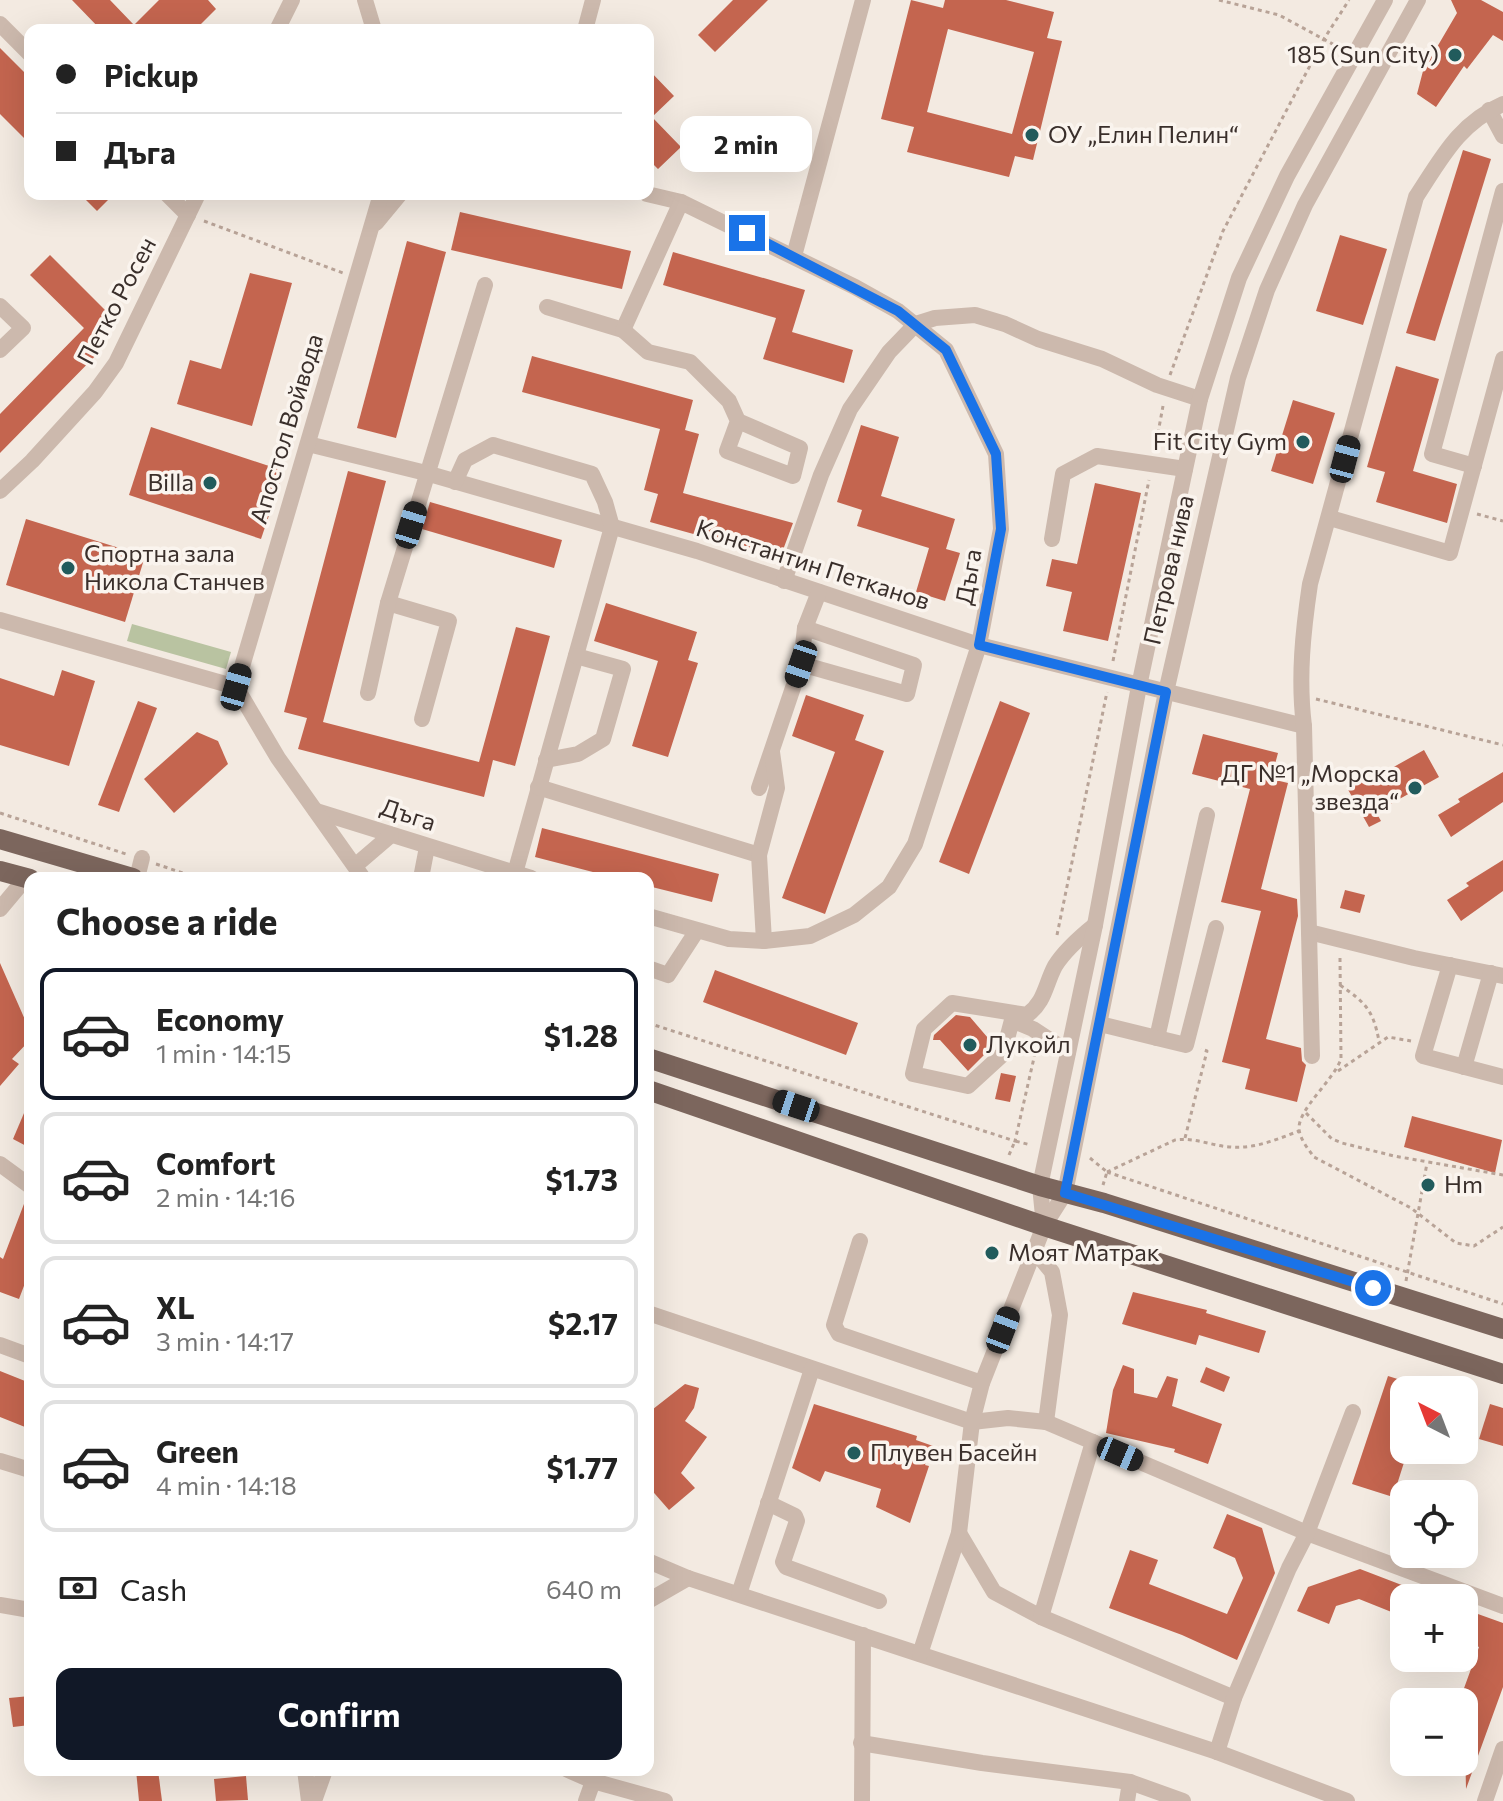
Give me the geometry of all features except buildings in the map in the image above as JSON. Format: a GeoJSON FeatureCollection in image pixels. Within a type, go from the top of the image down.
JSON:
{"type":"FeatureCollection","features":[{"type":"Feature","properties":{"kind":"main road"},"geometry":{"type":"LineString","coordinates":[[0,839],[139,868]]}},
{"type":"Feature","properties":{"kind":"main road"},"geometry":{"type":"LineString","coordinates":[[0,871],[24,878]]}},
{"type":"Feature","properties":{"kind":"main road"},"geometry":{"type":"LineString","coordinates":[[654,1060],[1040,1186],[1503,1329]]}},
{"type":"Feature","properties":{"kind":"main road"},"geometry":{"type":"LineString","coordinates":[[654,1092],[1044,1226],[1503,1374]]}},
{"type":"Feature","properties":{"kind":"street"},"geometry":{"type":"LineString","coordinates":[[280,24],[292,0]]}},
{"type":"Feature","properties":{"kind":"street"},"geometry":{"type":"LineString","coordinates":[[365,0],[372,24]]}},
{"type":"Feature","properties":{"kind":"street"},"geometry":{"type":"LineString","coordinates":[[587,24],[593,0]]}},
{"type":"Feature","properties":{"kind":"street"},"geometry":{"type":"LineString","coordinates":[[794,256],[863,0]]}},
{"type":"Feature","properties":{"kind":"street","name":"Петрова нива"},"geometry":{"type":"LineString","coordinates":[[1044,1226],[1040,1186],[1095,925],[1139,686],[1200,399],[1239,278],[1287,176],[1385,0]]}},
{"type":"Feature","properties":{"kind":"street","name":"Петрова нива"},"geometry":{"type":"LineString","coordinates":[[920,1654],[959,1533],[972,1422],[982,1383],[1044,1226],[1065,1193],[1166,692],[1238,378],[1267,290],[1305,205],[1418,0]]}},
{"type":"Feature","properties":{"kind":"street"},"geometry":{"type":"LineString","coordinates":[[0,24],[24,48]]}},
{"type":"Feature","properties":{"kind":"street"},"geometry":{"type":"LineString","coordinates":[[1312,1056],[1304,726],[1300,695],[1302,637],[1310,584],[1416,197],[1469,123],[1496,107],[1503,136]]}},
{"type":"Feature","properties":{"kind":"street"},"geometry":{"type":"LineString","coordinates":[[1474,466],[1432,454],[1503,191]]}},
{"type":"Feature","properties":{"kind":"street","name":"Дъга"},"geometry":{"type":"LineString","coordinates":[[654,196],[681,202],[855,287],[916,324],[946,350],[996,454],[1001,529],[979,645],[915,844],[889,887],[854,915],[810,936],[764,941],[729,939],[654,918]]}},
{"type":"Feature","properties":{"kind":"street"},"geometry":{"type":"LineString","coordinates":[[173,200],[188,215]]}},
{"type":"Feature","properties":{"kind":"street","name":"Петко Росен"},"geometry":{"type":"LineString","coordinates":[[0,491],[43,450],[95,392],[116,363],[195,200]]}},
{"type":"Feature","properties":{"kind":"street","name":"Апостол Войвода"},"geometry":{"type":"LineString","coordinates":[[236,687],[380,200]]}},
{"type":"Feature","properties":{"kind":"street"},"geometry":{"type":"LineString","coordinates":[[373,228],[395,200]]}},
{"type":"Feature","properties":{"kind":"street"},"geometry":{"type":"LineString","coordinates":[[623,330],[681,202]]}},
{"type":"Feature","properties":{"kind":"street"},"geometry":{"type":"LineString","coordinates":[[368,693],[388,603],[485,285]]}},
{"type":"Feature","properties":{"kind":"street"},"geometry":{"type":"LineString","coordinates":[[0,306],[23,328],[0,350]]}},
{"type":"Feature","properties":{"kind":"street"},"geometry":{"type":"LineString","coordinates":[[547,307],[623,330],[648,352],[690,362],[729,401],[738,421]]}},
{"type":"Feature","properties":{"kind":"street"},"geometry":{"type":"LineString","coordinates":[[784,581],[821,475],[850,409],[889,352],[916,324],[935,318],[975,315],[1102,359],[1157,385],[1200,399]]}},
{"type":"Feature","properties":{"kind":"street"},"geometry":{"type":"LineString","coordinates":[[1330,518],[1450,553],[1503,359]]}},
{"type":"Feature","properties":{"kind":"street","name":"Константин Петканов"},"geometry":{"type":"LineString","coordinates":[[308,444],[426,473],[697,551],[979,645],[1304,726]]}},
{"type":"Feature","properties":{"kind":"street"},"geometry":{"type":"LineString","coordinates":[[455,482],[465,460],[493,445],[507,449],[592,474],[612,527],[538,787],[524,872]]}},
{"type":"Feature","properties":{"kind":"street"},"geometry":{"type":"LineString","coordinates":[[1052,539],[1063,474],[1097,456],[1185,469]]}},
{"type":"Feature","properties":{"kind":"street"},"geometry":{"type":"LineString","coordinates":[[759,788],[801,664],[805,628],[819,592]]}},
{"type":"Feature","properties":{"kind":"street"},"geometry":{"type":"LineString","coordinates":[[388,603],[449,621],[422,719]]}},
{"type":"Feature","properties":{"kind":"street"},"geometry":{"type":"LineString","coordinates":[[0,620],[236,687],[278,758],[360,871],[391,835]]}},
{"type":"Feature","properties":{"kind":"street"},"geometry":{"type":"LineString","coordinates":[[801,664],[907,694],[914,665],[805,628]]}},
{"type":"Feature","properties":{"kind":"street"},"geometry":{"type":"LineString","coordinates":[[546,760],[578,754],[603,739],[623,669],[576,656]]}},
{"type":"Feature","properties":{"kind":"street"},"geometry":{"type":"LineString","coordinates":[[764,941],[759,855],[777,788],[771,749]]}},
{"type":"Feature","properties":{"kind":"street"},"geometry":{"type":"LineString","coordinates":[[538,787],[759,855]]}},
{"type":"Feature","properties":{"kind":"street","name":"Дъга"},"geometry":{"type":"LineString","coordinates":[[316,811],[513,872]]}},
{"type":"Feature","properties":{"kind":"street"},"geometry":{"type":"LineString","coordinates":[[1157,1038],[1207,815]]}},
{"type":"Feature","properties":{"kind":"street"},"geometry":{"type":"LineString","coordinates":[[342,845],[368,828]]}},
{"type":"Feature","properties":{"kind":"street"},"geometry":{"type":"LineString","coordinates":[[422,872],[427,847]]}},
{"type":"Feature","properties":{"kind":"street"},"geometry":{"type":"LineString","coordinates":[[0,909],[24,883]]}},
{"type":"Feature","properties":{"kind":"street"},"geometry":{"type":"LineString","coordinates":[[1013,1016],[1003,1054],[968,1086],[913,1074],[924,1029],[952,1003],[1013,1016],[1027,1015],[1039,1006],[1055,967],[1073,943],[1095,925]]}},
{"type":"Feature","properties":{"kind":"street"},"geometry":{"type":"LineString","coordinates":[[1100,1024],[1186,1045],[1216,928]]}},
{"type":"Feature","properties":{"kind":"street"},"geometry":{"type":"LineString","coordinates":[[654,970],[668,975],[696,932]]}},
{"type":"Feature","properties":{"kind":"street"},"geometry":{"type":"LineString","coordinates":[[1309,932],[1497,974],[1464,1067]]}},
{"type":"Feature","properties":{"kind":"street"},"geometry":{"type":"LineString","coordinates":[[1450,965],[1423,1056],[1503,1077]]}},
{"type":"Feature","properties":{"kind":"street"},"geometry":{"type":"LineString","coordinates":[[1013,1016],[1068,1052]]}},
{"type":"Feature","properties":{"kind":"street"},"geometry":{"type":"LineString","coordinates":[[0,1164],[24,1182]]}},
{"type":"Feature","properties":{"kind":"street"},"geometry":{"type":"LineString","coordinates":[[860,1241],[834,1325],[839,1334],[982,1383]]}},
{"type":"Feature","properties":{"kind":"street"},"geometry":{"type":"LineString","coordinates":[[1034,1250],[1052,1272],[1060,1315],[1046,1422]]}},
{"type":"Feature","properties":{"kind":"street"},"geometry":{"type":"LineString","coordinates":[[654,1315],[972,1422],[1008,1418],[1046,1422],[1307,1533],[1503,1606]]}},
{"type":"Feature","properties":{"kind":"street"},"geometry":{"type":"LineString","coordinates":[[0,1345],[24,1352]]}},
{"type":"Feature","properties":{"kind":"street"},"geometry":{"type":"LineString","coordinates":[[739,1594],[812,1369]]}},
{"type":"Feature","properties":{"kind":"street"},"geometry":{"type":"LineString","coordinates":[[1217,1752],[1234,1698],[1307,1533],[1353,1412]]}},
{"type":"Feature","properties":{"kind":"street"},"geometry":{"type":"LineString","coordinates":[[1041,1617],[1093,1442]]}},
{"type":"Feature","properties":{"kind":"street"},"geometry":{"type":"LineString","coordinates":[[0,1461],[24,1468]]}},
{"type":"Feature","properties":{"kind":"street"},"geometry":{"type":"LineString","coordinates":[[768,1503],[795,1516],[797,1521],[783,1562],[786,1567],[879,1601]]}},
{"type":"Feature","properties":{"kind":"street"},"geometry":{"type":"LineString","coordinates":[[959,1533],[994,1592],[1041,1617],[1234,1698]]}},
{"type":"Feature","properties":{"kind":"street"},"geometry":{"type":"LineString","coordinates":[[654,1564],[688,1578],[1217,1752],[1347,1801]]}},
{"type":"Feature","properties":{"kind":"street"},"geometry":{"type":"LineString","coordinates":[[654,1598],[688,1578]]}},
{"type":"Feature","properties":{"kind":"street"},"geometry":{"type":"LineString","coordinates":[[0,1605],[24,1609]]}},
{"type":"Feature","properties":{"kind":"street"},"geometry":{"type":"LineString","coordinates":[[862,1801],[863,1635]]}},
{"type":"Feature","properties":{"kind":"street"},"geometry":{"type":"LineString","coordinates":[[861,1743],[982,1763],[1130,1782],[1183,1801]]}},
{"type":"Feature","properties":{"kind":"street"},"geometry":{"type":"LineString","coordinates":[[1485,1801],[1503,1749]]}},
{"type":"Feature","properties":{"kind":"street"},"geometry":{"type":"LineString","coordinates":[[306,1776],[312,1801]]}},
{"type":"Feature","properties":{"kind":"street"},"geometry":{"type":"LineString","coordinates":[[312,1801],[322,1776]]}},
{"type":"Feature","properties":{"kind":"street"},"geometry":{"type":"LineString","coordinates":[[586,1801],[595,1776],[665,1801]]}},
{"type":"Feature","properties":{"kind":"street"},"geometry":{"type":"LineString","coordinates":[[1127,1801],[1130,1782]]}},
{"type":"Feature","properties":{"kind":"path"},"geometry":{"type":"LineString","coordinates":[[1219,0],[1279,15],[1354,56]]}},
{"type":"Feature","properties":{"kind":"path"},"geometry":{"type":"LineString","coordinates":[[188,215],[357,279]]}},
{"type":"Feature","properties":{"kind":"path"},"geometry":{"type":"LineString","coordinates":[[1462,511],[1503,521]]}},
{"type":"Feature","properties":{"kind":"path"},"geometry":{"type":"LineString","coordinates":[[1300,695],[1503,745]]}},
{"type":"Feature","properties":{"kind":"path"},"geometry":{"type":"LineString","coordinates":[[0,813],[139,868],[163,872]]}},
{"type":"Feature","properties":{"kind":"path"},"geometry":{"type":"LineString","coordinates":[[1335,1073],[1342,1053],[1340,941]]}},
{"type":"Feature","properties":{"kind":"path"},"geometry":{"type":"LineString","coordinates":[[1340,985],[1362,1000],[1369,1009],[1375,1020],[1379,1041]]}},
{"type":"Feature","properties":{"kind":"path"},"geometry":{"type":"LineString","coordinates":[[654,1025],[1015,1141]]}},
{"type":"Feature","properties":{"kind":"path"},"geometry":{"type":"LineString","coordinates":[[1426,1045],[1396,1036],[1379,1041],[1335,1073],[1305,1112],[1299,1131],[1314,1157],[1418,1213],[1456,1243],[1474,1246],[1503,1227]]}},
{"type":"Feature","properties":{"kind":"path"},"geometry":{"type":"LineString","coordinates":[[1185,1138],[1207,1051],[1186,1045]]}},
{"type":"Feature","properties":{"kind":"path"},"geometry":{"type":"LineString","coordinates":[[1305,1112],[1332,1139],[1342,1143],[1427,1163],[1503,1175]]}},
{"type":"Feature","properties":{"kind":"path"},"geometry":{"type":"LineString","coordinates":[[1299,1131],[1263,1143],[1233,1148],[1185,1138],[1175,1140],[1107,1172],[1503,1304]]}},
{"type":"Feature","properties":{"kind":"path"},"geometry":{"type":"LineString","coordinates":[[1403,1297],[1427,1163]]}},
{"type":"Feature","properties":{"kind":"green space"},"geometry":{"type":"Polygon","coordinates":[[[132,624],[231,652],[226,669],[127,641],[132,624]]]}},
{"type":"Feature","properties":{"kind":"place","name":"185 (Sun City)"},"geometry":{"type":"Point","coordinates":[1455,55]}},
{"type":"Feature","properties":{"kind":"place","name":"ОУ „Елин Пелин“"},"geometry":{"type":"Point","coordinates":[1032,135]}},
{"type":"Feature","properties":{"kind":"place","name":"Fit City Gym"},"geometry":{"type":"Point","coordinates":[1303,442]}},
{"type":"Feature","properties":{"kind":"place","name":"Billa"},"geometry":{"type":"Point","coordinates":[210,483]}},
{"type":"Feature","properties":{"kind":"place","name":"Спортна зала Никола Станчев"},"geometry":{"type":"Point","coordinates":[68,568]}},
{"type":"Feature","properties":{"kind":"place","name":"ДГ №1 „Морска звезда“"},"geometry":{"type":"Point","coordinates":[1415,788]}},
{"type":"Feature","properties":{"kind":"place","name":"Лукойл"},"geometry":{"type":"Point","coordinates":[970,1045]}},
{"type":"Feature","properties":{"kind":"place","name":"Hm"},"geometry":{"type":"Point","coordinates":[1428,1185]}},
{"type":"Feature","properties":{"kind":"place","name":"Моят Матрак"},"geometry":{"type":"Point","coordinates":[992,1253]}},
{"type":"Feature","properties":{"kind":"place","name":"Плувен Басейн"},"geometry":{"type":"Point","coordinates":[854,1453]}},
{"type":"Feature","properties":{"kind":"route"},"geometry":{"type":"LineString","coordinates":[[747,233],[898,311],[946,350],[996,454],[1001,529],[979,645],[1166,692],[1065,1193],[1373,1288]]}}]}
